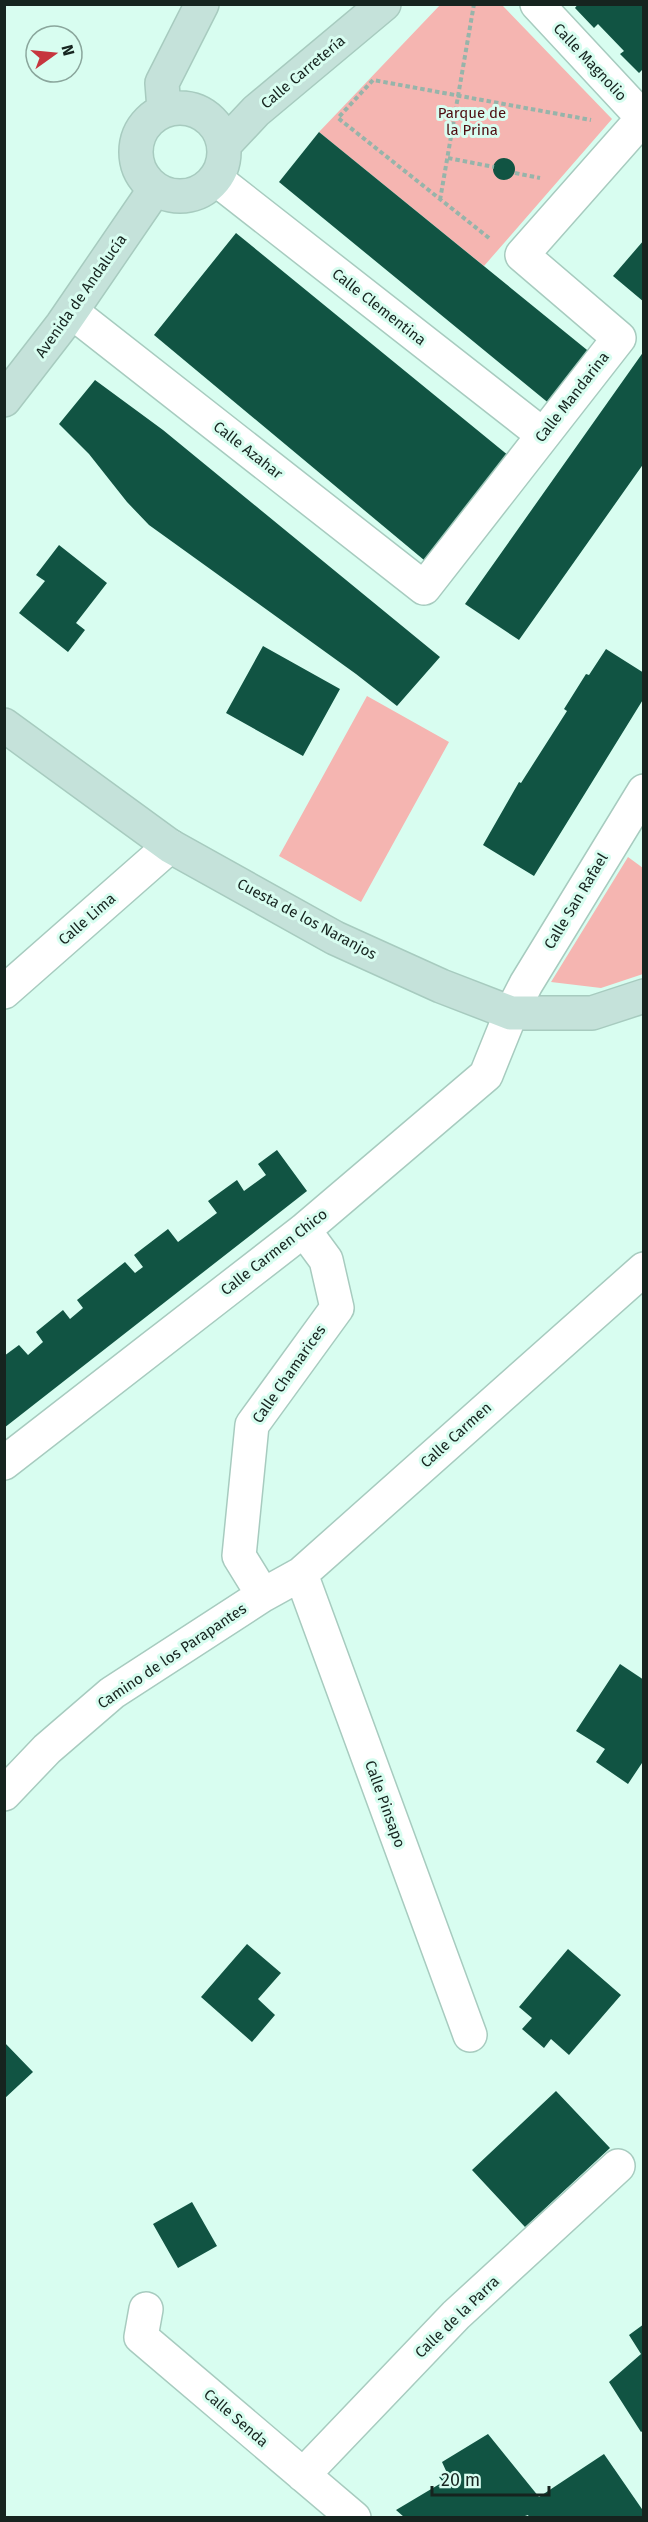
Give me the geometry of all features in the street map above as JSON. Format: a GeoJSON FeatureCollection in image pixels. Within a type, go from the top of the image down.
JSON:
{"type":"FeatureCollection","features":[{"type":"Feature","properties":{"kind":"street"},"geometry":{"type":"LineString","coordinates":[[164,110],[162,83],[201,4]]}},
{"type":"Feature","properties":{"kind":"street","name":"Calle Carretería"},"geometry":{"type":"LineString","coordinates":[[225,144],[256,111],[384,4]]}},
{"type":"Feature","properties":{"kind":"street","name":"Calle Magnolio"},"geometry":{"type":"LineString","coordinates":[[537,4],[643,118]]}},
{"type":"Feature","properties":{"kind":"street"},"geometry":{"type":"LineString","coordinates":[[190,107],[213,120],[225,144],[224,163],[216,179],[199,193],[177,197],[155,189],[142,175],[135,156],[138,137],[148,120],[164,110],[190,107]]}},
{"type":"Feature","properties":{"kind":"street","name":"Calle Mandarina"},"geometry":{"type":"LineString","coordinates":[[424,588],[618,338],[522,255],[643,118]]}},
{"type":"Feature","properties":{"kind":"street","name":"Calle Clementina"},"geometry":{"type":"LineString","coordinates":[[216,179],[543,435]]}},
{"type":"Feature","properties":{"kind":"street","name":"Avenida de Andalucía"},"geometry":{"type":"LineString","coordinates":[[4,400],[72,312],[155,189]]}},
{"type":"Feature","properties":{"kind":"street","name":"Calle Azahar"},"geometry":{"type":"LineString","coordinates":[[72,312],[424,588]]}},
{"type":"Feature","properties":{"kind":"street","name":"Cuesta de los Naranjos"},"geometry":{"type":"LineString","coordinates":[[4,725],[170,846],[335,938],[441,986],[511,1013],[592,1012],[644,996]]}},
{"type":"Feature","properties":{"kind":"street","name":"Calle San Rafael"},"geometry":{"type":"LineString","coordinates":[[511,1013],[526,984],[644,791]]}},
{"type":"Feature","properties":{"kind":"street","name":"Calle Lima"},"geometry":{"type":"LineString","coordinates":[[4,992],[170,846]]}},
{"type":"Feature","properties":{"kind":"street","name":"Calle Carmen Chico"},"geometry":{"type":"LineString","coordinates":[[4,1463],[304,1230],[486,1075],[511,1013]]}},
{"type":"Feature","properties":{"kind":"street","name":"Calle Chamarices"},"geometry":{"type":"LineString","coordinates":[[263,1595],[239,1556],[252,1425],[337,1308],[326,1260],[304,1230]]}},
{"type":"Feature","properties":{"kind":"street","name":"Calle Carmen"},"geometry":{"type":"LineString","coordinates":[[263,1595],[301,1574],[644,1269]]}},
{"type":"Feature","properties":{"kind":"street","name":"Calle Pinsapo"},"geometry":{"type":"LineString","coordinates":[[301,1574],[470,2035]]}},
{"type":"Feature","properties":{"kind":"street","name":"Camino de los Parapantes"},"geometry":{"type":"LineString","coordinates":[[4,1794],[47,1749],[112,1694],[263,1595]]}},
{"type":"Feature","properties":{"kind":"street","name":"Calle de la Parra"},"geometry":{"type":"LineString","coordinates":[[303,2475],[456,2315],[618,2166]]}},
{"type":"Feature","properties":{"kind":"street","name":"Calle Senda"},"geometry":{"type":"LineString","coordinates":[[146,2309],[141,2337],[354,2517]]}},
{"type":"Feature","properties":{"kind":"path"},"geometry":{"type":"LineString","coordinates":[[440,200],[474,4]]}},
{"type":"Feature","properties":{"kind":"path"},"geometry":{"type":"LineString","coordinates":[[492,240],[338,118],[373,81],[597,121]]}},
{"type":"Feature","properties":{"kind":"path"},"geometry":{"type":"LineString","coordinates":[[448,158],[494,167]]}},
{"type":"Feature","properties":{"kind":"green space","name":"Parque de la Prina"},"geometry":{"type":"Polygon","coordinates":[[[441,4],[502,5],[612,119],[484,266],[319,132],[441,4]]]}},
{"type":"Feature","properties":{"kind":"green space"},"geometry":{"type":"Polygon","coordinates":[[[367,696],[449,742],[361,902],[279,856],[367,696]]]}},
{"type":"Feature","properties":{"kind":"green space"},"geometry":{"type":"Polygon","coordinates":[[[628,857],[643,868],[643,974],[601,988],[551,982],[628,857]]]}},
{"type":"Feature","properties":{"kind":"building"},"geometry":{"type":"Polygon","coordinates":[[[578,4],[644,4],[644,72],[642,70],[639,73],[620,54],[624,51],[598,24],[594,28],[575,8],[578,4]]]}},
{"type":"Feature","properties":{"kind":"building"},"geometry":{"type":"Polygon","coordinates":[[[319,132],[592,354],[551,405],[279,182],[319,132]]]}},
{"type":"Feature","properties":{"kind":"building"},"geometry":{"type":"Polygon","coordinates":[[[504,158],[512,161],[515,169],[512,177],[504,180],[496,177],[493,169],[496,161],[504,158]]]}},
{"type":"Feature","properties":{"kind":"building"},"geometry":{"type":"Polygon","coordinates":[[[236,233],[509,456],[424,560],[154,335],[236,233]]]}},
{"type":"Feature","properties":{"kind":"building"},"geometry":{"type":"Polygon","coordinates":[[[644,240],[644,302],[613,276],[644,240]]]}},
{"type":"Feature","properties":{"kind":"building"},"geometry":{"type":"Polygon","coordinates":[[[644,351],[644,463],[519,640],[465,604],[644,351]]]}},
{"type":"Feature","properties":{"kind":"building"},"geometry":{"type":"Polygon","coordinates":[[[95,380],[163,430],[440,657],[397,706],[149,525],[127,502],[89,454],[59,424],[95,380]]]}},
{"type":"Feature","properties":{"kind":"building"},"geometry":{"type":"Polygon","coordinates":[[[59,545],[107,583],[76,623],[85,630],[68,652],[19,613],[45,581],[36,575],[59,545]]]}},
{"type":"Feature","properties":{"kind":"building"},"geometry":{"type":"Polygon","coordinates":[[[263,646],[340,689],[303,756],[226,713],[263,646]]]}},
{"type":"Feature","properties":{"kind":"building"},"geometry":{"type":"Polygon","coordinates":[[[606,649],[644,673],[644,698],[534,876],[483,845],[519,782],[521,783],[567,711],[564,709],[586,674],[589,675],[606,649]]]}},
{"type":"Feature","properties":{"kind":"building"},"geometry":{"type":"Polygon","coordinates":[[[277,1150],[307,1191],[4,1428],[4,1356],[19,1345],[28,1355],[43,1342],[36,1332],[63,1310],[70,1319],[83,1308],[77,1300],[125,1262],[135,1273],[143,1267],[134,1255],[168,1229],[178,1242],[217,1213],[208,1201],[237,1180],[244,1191],[266,1175],[258,1164],[277,1150]]]}},
{"type":"Feature","properties":{"kind":"building"},"geometry":{"type":"Polygon","coordinates":[[[620,1664],[644,1680],[644,1760],[628,1784],[596,1762],[605,1749],[576,1731],[620,1664]]]}},
{"type":"Feature","properties":{"kind":"building"},"geometry":{"type":"Polygon","coordinates":[[[247,1944],[281,1973],[258,1999],[275,2015],[252,2042],[201,1997],[247,1944]]]}},
{"type":"Feature","properties":{"kind":"building"},"geometry":{"type":"Polygon","coordinates":[[[568,1949],[621,1995],[569,2055],[551,2039],[544,2048],[522,2029],[532,2018],[519,2007],[568,1949]]]}},
{"type":"Feature","properties":{"kind":"building"},"geometry":{"type":"Polygon","coordinates":[[[4,2042],[33,2072],[4,2099],[4,2042]]]}},
{"type":"Feature","properties":{"kind":"building"},"geometry":{"type":"Polygon","coordinates":[[[556,2091],[610,2148],[525,2227],[472,2170],[556,2091]]]}},
{"type":"Feature","properties":{"kind":"building"},"geometry":{"type":"Polygon","coordinates":[[[192,2202],[217,2246],[178,2268],[153,2224],[192,2202]]]}},
{"type":"Feature","properties":{"kind":"building"},"geometry":{"type":"Polygon","coordinates":[[[644,2324],[644,2430],[641,2432],[609,2382],[641,2354],[629,2335],[644,2324]]]}},
{"type":"Feature","properties":{"kind":"building"},"geometry":{"type":"Polygon","coordinates":[[[488,2434],[539,2497],[604,2454],[644,2512],[644,2517],[529,2517],[528,2515],[522,2517],[404,2517],[396,2510],[443,2482],[439,2477],[447,2473],[442,2462],[488,2434]]]}}]}
